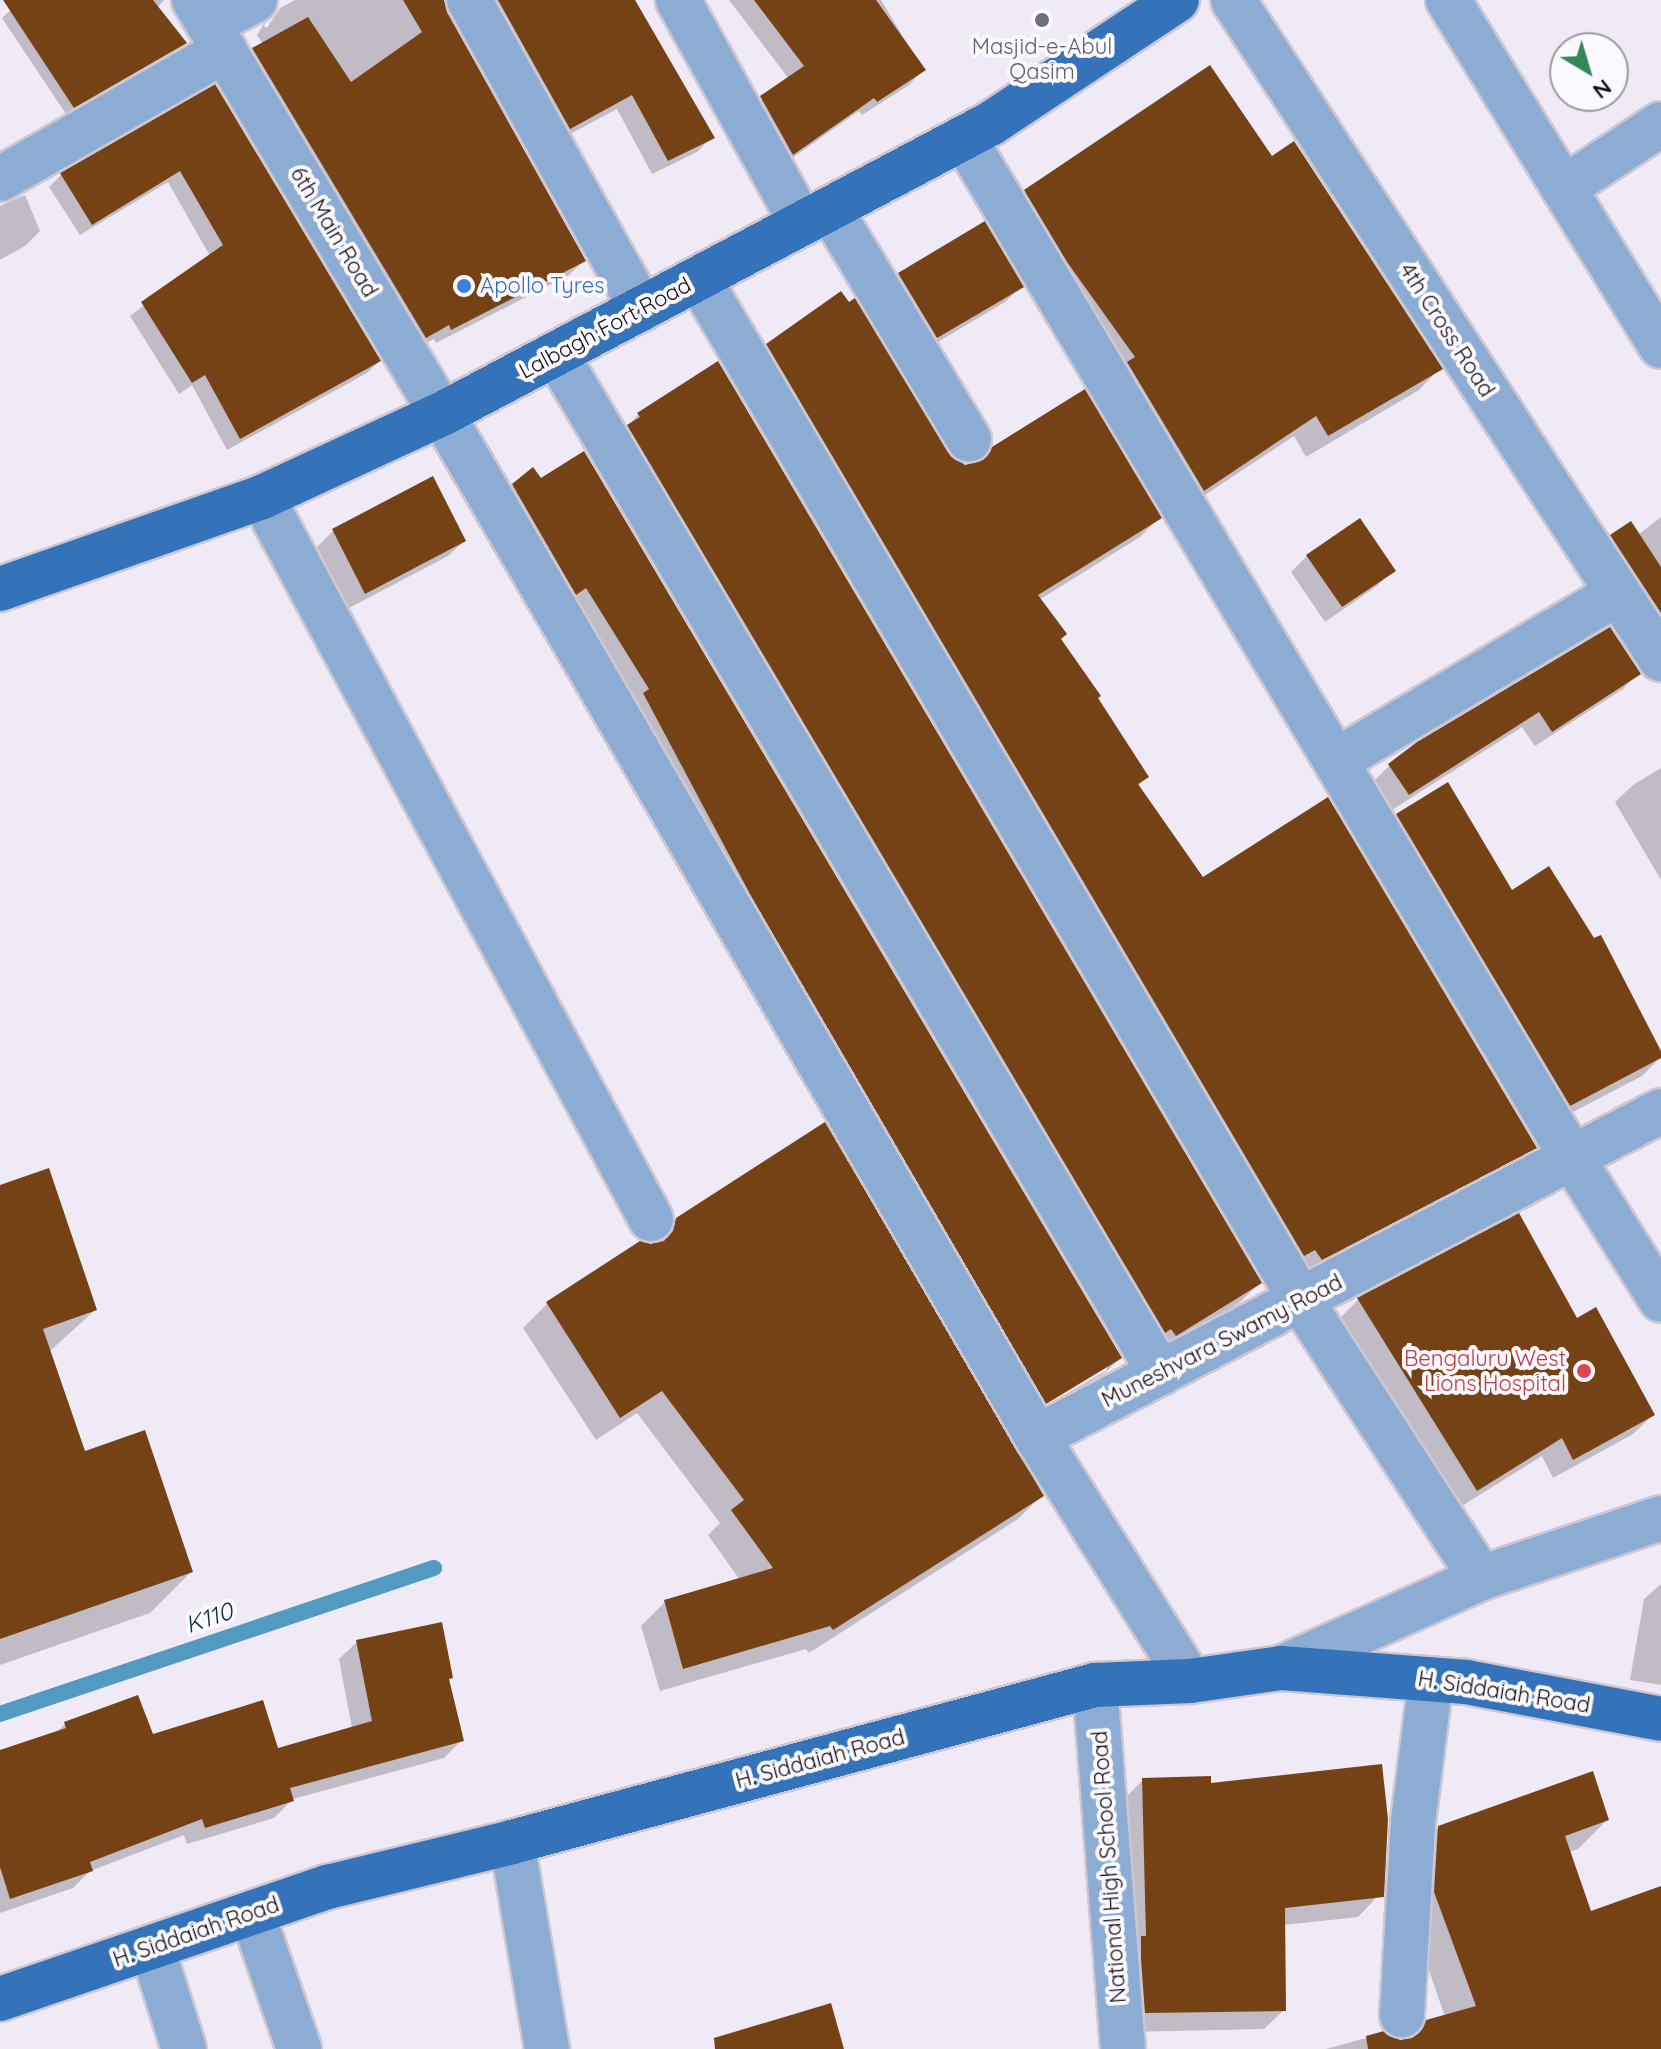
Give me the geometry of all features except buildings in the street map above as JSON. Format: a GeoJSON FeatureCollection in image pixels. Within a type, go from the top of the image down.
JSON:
{"type":"FeatureCollection","features":[{"type":"Feature","properties":{"kind":"main road","name":"Lalbagh Fort Road"},"geometry":{"type":"LineString","coordinates":[[0,589],[262,497],[442,414],[964,138],[1177,0]]}},
{"type":"Feature","properties":{"kind":"main road","name":"H. Siddaiah Road"},"geometry":{"type":"LineString","coordinates":[[0,1999],[328,1887],[512,1842],[1095,1685],[1190,1681],[1281,1668],[1466,1682],[1661,1719]]}},
{"type":"Feature","properties":{"kind":"street"},"geometry":{"type":"LineString","coordinates":[[0,179],[210,25],[255,0]]}},
{"type":"Feature","properties":{"kind":"street"},"geometry":{"type":"LineString","coordinates":[[469,0],[642,309]]}},
{"type":"Feature","properties":{"kind":"street"},"geometry":{"type":"LineString","coordinates":[[678,0],[816,216],[969,439]]}},
{"type":"Feature","properties":{"kind":"street","name":"4th Cross Road"},"geometry":{"type":"LineString","coordinates":[[1233,0],[1661,659]]}},
{"type":"Feature","properties":{"kind":"street"},"geometry":{"type":"LineString","coordinates":[[1448,0],[1661,346]]}},
{"type":"Feature","properties":{"kind":"street","name":"6th Main Road"},"geometry":{"type":"LineString","coordinates":[[210,25],[442,414],[1037,1437]]}},
{"type":"Feature","properties":{"kind":"street"},"geometry":{"type":"LineString","coordinates":[[1564,188],[1661,124]]}},
{"type":"Feature","properties":{"kind":"street"},"geometry":{"type":"LineString","coordinates":[[964,138],[1573,1159],[1661,1300]]}},
{"type":"Feature","properties":{"kind":"street"},"geometry":{"type":"LineString","coordinates":[[699,279],[1301,1300],[1481,1578]]}},
{"type":"Feature","properties":{"kind":"street"},"geometry":{"type":"LineString","coordinates":[[556,354],[1160,1373]]}},
{"type":"Feature","properties":{"kind":"street"},"geometry":{"type":"LineString","coordinates":[[262,497],[651,1219]]}},
{"type":"Feature","properties":{"kind":"street"},"geometry":{"type":"LineString","coordinates":[[1336,761],[1618,593]]}},
{"type":"Feature","properties":{"kind":"street","name":"Muneshvara Swamy Road"},"geometry":{"type":"LineString","coordinates":[[1037,1437],[1661,1111]]}},
{"type":"Feature","properties":{"kind":"street"},"geometry":{"type":"LineString","coordinates":[[1037,1437],[1190,1681]]}},
{"type":"Feature","properties":{"kind":"street"},"geometry":{"type":"LineString","coordinates":[[1281,1668],[1481,1578],[1661,1518]]}},
{"type":"Feature","properties":{"kind":"street"},"geometry":{"type":"LineString","coordinates":[[1402,2015],[1413,1822],[1431,1679]]}},
{"type":"Feature","properties":{"kind":"street","name":"National High School Road"},"geometry":{"type":"LineString","coordinates":[[1095,1685],[1123,2049]]}},
{"type":"Feature","properties":{"kind":"street"},"geometry":{"type":"LineString","coordinates":[[512,1842],[547,2049]]}},
{"type":"Feature","properties":{"kind":"street"},"geometry":{"type":"LineString","coordinates":[[252,1913],[299,2049]]}},
{"type":"Feature","properties":{"kind":"street"},"geometry":{"type":"LineString","coordinates":[[152,1948],[184,2049]]}},
{"type":"Feature","properties":{"kind":"waterway","name":"K110"},"geometry":{"type":"LineString","coordinates":[[0,1714],[434,1568]]}},
{"type":"Feature","properties":{"kind":"place","name":"Masjid-e-Abul Qasim"},"geometry":{"type":"Point","coordinates":[1042,20]}},
{"type":"Feature","properties":{"kind":"place","name":"Apollo Tyres"},"geometry":{"type":"Point","coordinates":[464,286]}},
{"type":"Feature","properties":{"kind":"place","name":"Bengaluru West Lions Hospital"},"geometry":{"type":"Point","coordinates":[1584,1371]}}]}
